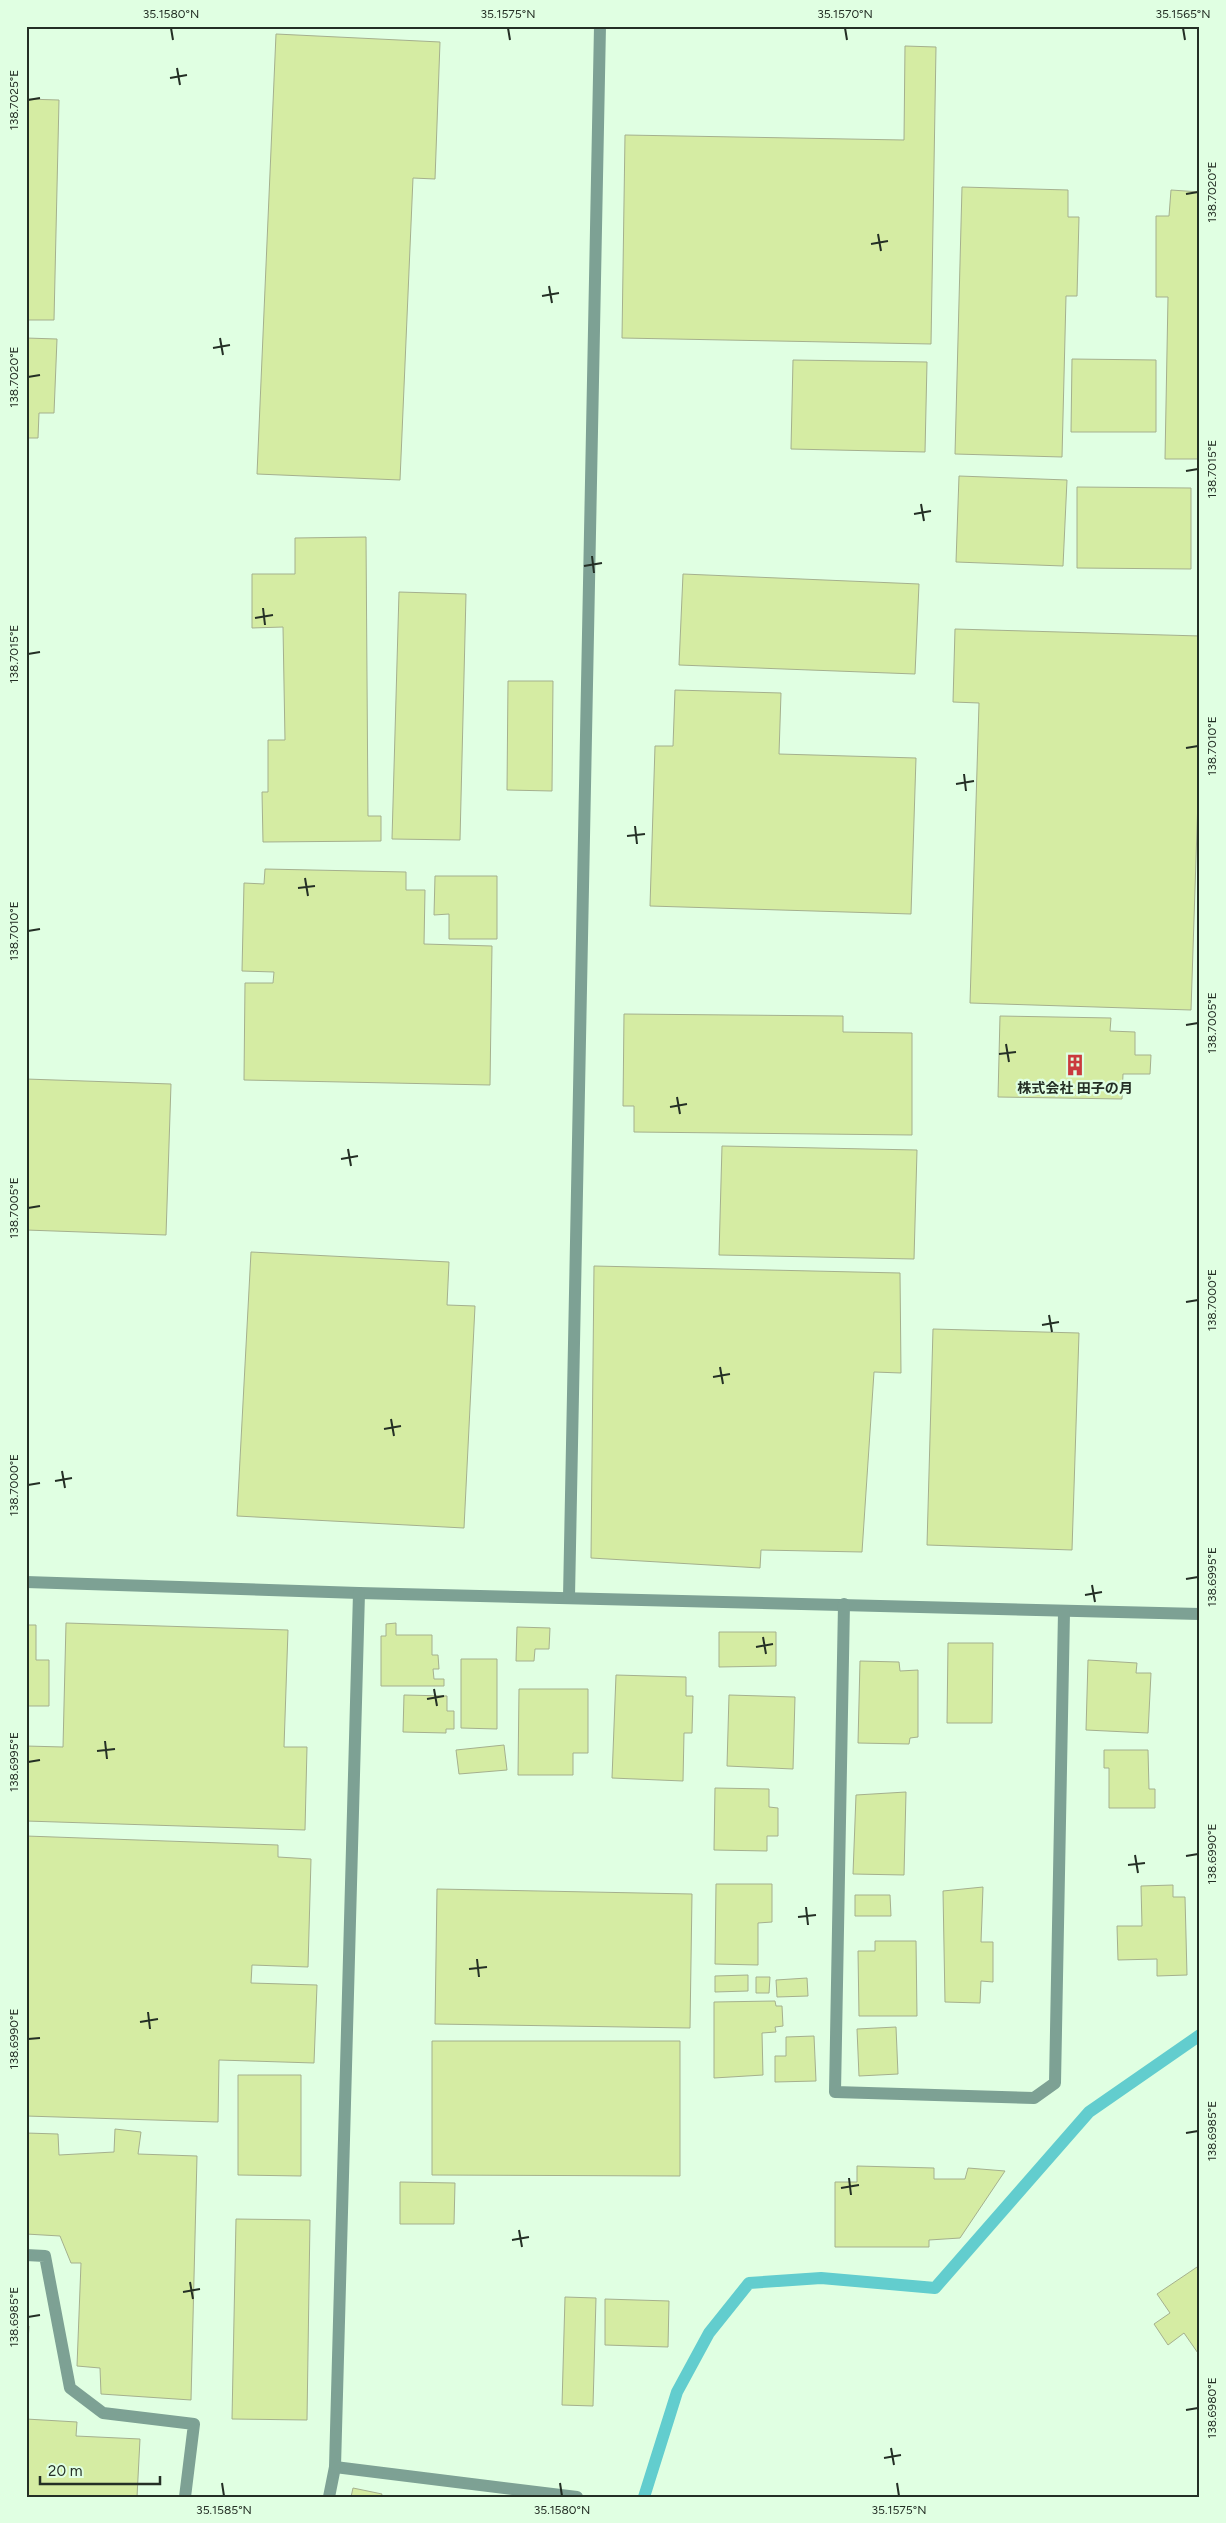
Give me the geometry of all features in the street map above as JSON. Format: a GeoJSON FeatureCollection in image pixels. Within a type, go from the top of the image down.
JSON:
{"type":"FeatureCollection","features":[{"type":"Feature","properties":{"kind":"street"},"geometry":{"type":"LineString","coordinates":[[569,1597],[600,26]]}},
{"type":"Feature","properties":{"kind":"street"},"geometry":{"type":"LineString","coordinates":[[26,1582],[359,1593],[1200,1614]]}},
{"type":"Feature","properties":{"kind":"street"},"geometry":{"type":"LineString","coordinates":[[329,2497],[335,2467],[359,1593]]}},
{"type":"Feature","properties":{"kind":"street"},"geometry":{"type":"LineString","coordinates":[[844,1604],[835,2092],[1034,2098],[1055,2083],[1064,1612]]}},
{"type":"Feature","properties":{"kind":"street"},"geometry":{"type":"LineString","coordinates":[[26,2255],[44,2256],[70,2388],[103,2413],[194,2424],[185,2497]]}},
{"type":"Feature","properties":{"kind":"street"},"geometry":{"type":"LineString","coordinates":[[335,2467],[577,2497]]}},
{"type":"Feature","properties":{"kind":"building"},"geometry":{"type":"Polygon","coordinates":[[[276,34],[440,42],[435,179],[413,178],[400,480],[257,474],[276,34]]]}},
{"type":"Feature","properties":{"kind":"building"},"geometry":{"type":"Polygon","coordinates":[[[905,46],[936,47],[931,344],[622,338],[625,135],[904,140],[905,46]]]}},
{"type":"Feature","properties":{"kind":"building"},"geometry":{"type":"Polygon","coordinates":[[[26,99],[59,100],[54,320],[26,320],[26,99]]]}},
{"type":"Feature","properties":{"kind":"building"},"geometry":{"type":"Polygon","coordinates":[[[962,187],[1068,190],[1068,217],[1079,217],[1077,296],[1066,296],[1062,457],[955,454],[962,187]]]}},
{"type":"Feature","properties":{"kind":"building"},"geometry":{"type":"Polygon","coordinates":[[[1171,190],[1200,192],[1200,459],[1165,459],[1168,297],[1156,297],[1156,216],[1169,216],[1171,190]]]}},
{"type":"Feature","properties":{"kind":"building"},"geometry":{"type":"Polygon","coordinates":[[[26,338],[57,339],[54,413],[39,413],[38,438],[26,438],[26,338]]]}},
{"type":"Feature","properties":{"kind":"building"},"geometry":{"type":"Polygon","coordinates":[[[1072,359],[1156,360],[1156,432],[1071,432],[1072,359]]]}},
{"type":"Feature","properties":{"kind":"building"},"geometry":{"type":"Polygon","coordinates":[[[793,360],[927,362],[925,452],[791,449],[793,360]]]}},
{"type":"Feature","properties":{"kind":"building"},"geometry":{"type":"Polygon","coordinates":[[[959,476],[1067,480],[1063,566],[956,562],[959,476]]]}},
{"type":"Feature","properties":{"kind":"building"},"geometry":{"type":"Polygon","coordinates":[[[1077,487],[1191,488],[1191,569],[1077,568],[1077,487]]]}},
{"type":"Feature","properties":{"kind":"building"},"geometry":{"type":"Polygon","coordinates":[[[366,537],[368,816],[381,816],[381,841],[263,842],[262,792],[268,792],[268,740],[285,740],[283,627],[252,628],[252,574],[295,574],[295,538],[366,537]]]}},
{"type":"Feature","properties":{"kind":"building"},"geometry":{"type":"Polygon","coordinates":[[[683,574],[919,584],[915,674],[679,665],[683,574]]]}},
{"type":"Feature","properties":{"kind":"building"},"geometry":{"type":"Polygon","coordinates":[[[399,592],[466,594],[460,840],[392,839],[399,592]]]}},
{"type":"Feature","properties":{"kind":"building"},"geometry":{"type":"Polygon","coordinates":[[[955,629],[1200,636],[1200,738],[1191,1010],[970,1003],[979,703],[953,702],[955,629]]]}},
{"type":"Feature","properties":{"kind":"building"},"geometry":{"type":"Polygon","coordinates":[[[508,681],[553,681],[552,791],[507,790],[508,681]]]}},
{"type":"Feature","properties":{"kind":"building"},"geometry":{"type":"Polygon","coordinates":[[[675,690],[781,693],[779,754],[916,758],[911,914],[650,906],[655,746],[673,746],[675,690]]]}},
{"type":"Feature","properties":{"kind":"building"},"geometry":{"type":"Polygon","coordinates":[[[265,869],[406,872],[406,890],[425,890],[424,944],[492,946],[490,1085],[244,1080],[245,983],[273,983],[274,972],[242,971],[244,883],[264,884],[265,869]]]}},
{"type":"Feature","properties":{"kind":"building"},"geometry":{"type":"Polygon","coordinates":[[[435,876],[497,876],[497,939],[449,939],[449,914],[434,915],[435,876]]]}},
{"type":"Feature","properties":{"kind":"building"},"geometry":{"type":"Polygon","coordinates":[[[624,1014],[843,1016],[843,1032],[912,1033],[912,1135],[634,1132],[634,1106],[623,1106],[624,1014]]]}},
{"type":"Feature","properties":{"kind":"building","name":"株式会社 田子の月"},"geometry":{"type":"Polygon","coordinates":[[[1000,1016],[1111,1018],[1110,1031],[1135,1032],[1135,1055],[1151,1055],[1150,1074],[1123,1074],[1122,1099],[998,1097],[1000,1016]]]}},
{"type":"Feature","properties":{"kind":"building"},"geometry":{"type":"Polygon","coordinates":[[[26,1079],[171,1084],[166,1235],[26,1230],[26,1079]]]}},
{"type":"Feature","properties":{"kind":"building"},"geometry":{"type":"Polygon","coordinates":[[[722,1146],[917,1150],[914,1259],[719,1255],[722,1146]]]}},
{"type":"Feature","properties":{"kind":"building"},"geometry":{"type":"Polygon","coordinates":[[[251,1252],[449,1262],[447,1305],[475,1306],[464,1528],[237,1516],[251,1252]]]}},
{"type":"Feature","properties":{"kind":"building"},"geometry":{"type":"Polygon","coordinates":[[[594,1266],[900,1273],[901,1373],[874,1372],[862,1552],[761,1550],[760,1568],[591,1558],[594,1266]]]}},
{"type":"Feature","properties":{"kind":"building"},"geometry":{"type":"Polygon","coordinates":[[[933,1329],[1079,1333],[1072,1550],[927,1545],[933,1329]]]}},
{"type":"Feature","properties":{"kind":"building"},"geometry":{"type":"Polygon","coordinates":[[[66,1623],[288,1630],[284,1747],[307,1747],[305,1830],[26,1821],[26,1746],[63,1747],[66,1623]]]}},
{"type":"Feature","properties":{"kind":"building"},"geometry":{"type":"Polygon","coordinates":[[[396,1623],[396,1635],[432,1635],[432,1655],[438,1655],[439,1669],[433,1669],[434,1679],[444,1679],[444,1686],[381,1686],[381,1636],[386,1636],[386,1624],[396,1623]]]}},
{"type":"Feature","properties":{"kind":"building"},"geometry":{"type":"Polygon","coordinates":[[[26,1625],[36,1625],[36,1660],[49,1660],[49,1706],[26,1706],[26,1625]]]}},
{"type":"Feature","properties":{"kind":"building"},"geometry":{"type":"Polygon","coordinates":[[[517,1627],[550,1628],[549,1649],[535,1649],[534,1661],[516,1661],[517,1627]]]}},
{"type":"Feature","properties":{"kind":"building"},"geometry":{"type":"Polygon","coordinates":[[[719,1632],[776,1632],[776,1666],[719,1667],[719,1632]]]}},
{"type":"Feature","properties":{"kind":"building"},"geometry":{"type":"Polygon","coordinates":[[[948,1643],[993,1643],[992,1723],[947,1723],[948,1643]]]}},
{"type":"Feature","properties":{"kind":"building"},"geometry":{"type":"Polygon","coordinates":[[[1198,1647],[1200,1647],[1200,1734],[1199,1734],[1198,1647]]]}},
{"type":"Feature","properties":{"kind":"building"},"geometry":{"type":"Polygon","coordinates":[[[461,1659],[497,1659],[497,1729],[461,1728],[461,1659]]]}},
{"type":"Feature","properties":{"kind":"building"},"geometry":{"type":"Polygon","coordinates":[[[1088,1660],[1137,1663],[1136,1673],[1151,1673],[1148,1733],[1086,1730],[1088,1660]]]}},
{"type":"Feature","properties":{"kind":"building"},"geometry":{"type":"Polygon","coordinates":[[[860,1661],[899,1662],[900,1671],[918,1670],[918,1737],[910,1738],[909,1744],[858,1743],[860,1661]]]}},
{"type":"Feature","properties":{"kind":"building"},"geometry":{"type":"Polygon","coordinates":[[[616,1675],[686,1677],[686,1696],[693,1696],[692,1733],[684,1733],[683,1781],[612,1778],[616,1675]]]}},
{"type":"Feature","properties":{"kind":"building"},"geometry":{"type":"Polygon","coordinates":[[[519,1689],[588,1689],[588,1753],[573,1753],[573,1775],[518,1775],[519,1689]]]}},
{"type":"Feature","properties":{"kind":"building"},"geometry":{"type":"Polygon","coordinates":[[[404,1695],[447,1696],[447,1711],[454,1711],[454,1729],[446,1729],[446,1733],[403,1732],[404,1695]]]}},
{"type":"Feature","properties":{"kind":"building"},"geometry":{"type":"Polygon","coordinates":[[[729,1695],[795,1697],[793,1769],[727,1766],[729,1695]]]}},
{"type":"Feature","properties":{"kind":"building"},"geometry":{"type":"Polygon","coordinates":[[[504,1745],[507,1770],[459,1774],[456,1750],[504,1745]]]}},
{"type":"Feature","properties":{"kind":"building"},"geometry":{"type":"Polygon","coordinates":[[[1104,1750],[1148,1750],[1149,1789],[1155,1789],[1155,1808],[1109,1808],[1109,1768],[1104,1768],[1104,1750]]]}},
{"type":"Feature","properties":{"kind":"building"},"geometry":{"type":"Polygon","coordinates":[[[715,1788],[769,1789],[769,1807],[778,1808],[778,1836],[767,1836],[767,1851],[714,1850],[715,1788]]]}},
{"type":"Feature","properties":{"kind":"building"},"geometry":{"type":"Polygon","coordinates":[[[906,1792],[904,1875],[853,1874],[856,1795],[906,1792]]]}},
{"type":"Feature","properties":{"kind":"building"},"geometry":{"type":"Polygon","coordinates":[[[26,1836],[278,1845],[278,1857],[311,1859],[308,1967],[252,1965],[251,1983],[317,1985],[314,2063],[219,2060],[218,2122],[26,2116],[26,1836]]]}},
{"type":"Feature","properties":{"kind":"building"},"geometry":{"type":"Polygon","coordinates":[[[716,1884],[772,1884],[772,1922],[758,1923],[758,1965],[715,1964],[716,1884]]]}},
{"type":"Feature","properties":{"kind":"building"},"geometry":{"type":"Polygon","coordinates":[[[1173,1885],[1173,1897],[1185,1897],[1187,1975],[1157,1976],[1157,1959],[1118,1960],[1117,1926],[1142,1926],[1141,1886],[1173,1885]]]}},
{"type":"Feature","properties":{"kind":"building"},"geometry":{"type":"Polygon","coordinates":[[[983,1887],[981,1942],[993,1942],[993,1982],[981,1981],[980,2003],[945,2002],[943,1891],[983,1887]]]}},
{"type":"Feature","properties":{"kind":"building"},"geometry":{"type":"Polygon","coordinates":[[[437,1889],[692,1894],[690,2028],[435,2024],[437,1889]]]}},
{"type":"Feature","properties":{"kind":"building"},"geometry":{"type":"Polygon","coordinates":[[[855,1895],[890,1895],[891,1916],[855,1916],[855,1895]]]}},
{"type":"Feature","properties":{"kind":"building"},"geometry":{"type":"Polygon","coordinates":[[[875,1941],[916,1941],[917,2016],[859,2016],[858,1951],[875,1951],[875,1941]]]}},
{"type":"Feature","properties":{"kind":"building"},"geometry":{"type":"Polygon","coordinates":[[[748,1975],[748,1991],[715,1992],[715,1976],[748,1975]]]}},
{"type":"Feature","properties":{"kind":"building"},"geometry":{"type":"Polygon","coordinates":[[[756,1977],[770,1977],[769,1993],[756,1993],[756,1977]]]}},
{"type":"Feature","properties":{"kind":"building"},"geometry":{"type":"Polygon","coordinates":[[[807,1978],[808,1996],[777,1997],[776,1980],[807,1978]]]}},
{"type":"Feature","properties":{"kind":"building"},"geometry":{"type":"Polygon","coordinates":[[[775,2001],[776,2006],[782,2006],[783,2026],[775,2027],[776,2032],[762,2033],[763,2075],[714,2078],[714,2002],[775,2001]]]}},
{"type":"Feature","properties":{"kind":"building"},"geometry":{"type":"Polygon","coordinates":[[[896,2027],[898,2074],[859,2076],[857,2029],[896,2027]]]}},
{"type":"Feature","properties":{"kind":"building"},"geometry":{"type":"Polygon","coordinates":[[[814,2036],[816,2081],[775,2082],[775,2056],[786,2056],[786,2037],[814,2036]]]}},
{"type":"Feature","properties":{"kind":"building"},"geometry":{"type":"Polygon","coordinates":[[[432,2041],[680,2041],[680,2176],[432,2175],[432,2041]]]}},
{"type":"Feature","properties":{"kind":"building"},"geometry":{"type":"Polygon","coordinates":[[[238,2075],[301,2075],[301,2176],[238,2175],[238,2075]]]}},
{"type":"Feature","properties":{"kind":"building"},"geometry":{"type":"Polygon","coordinates":[[[115,2129],[141,2132],[138,2154],[197,2156],[191,2400],[101,2394],[100,2368],[77,2366],[81,2263],[71,2263],[60,2236],[26,2234],[26,2133],[58,2134],[59,2155],[114,2152],[115,2129]]]}},
{"type":"Feature","properties":{"kind":"building"},"geometry":{"type":"Polygon","coordinates":[[[857,2166],[934,2168],[934,2179],[965,2179],[968,2168],[1005,2171],[960,2238],[929,2240],[929,2247],[835,2247],[835,2182],[857,2182],[857,2166]]]}},
{"type":"Feature","properties":{"kind":"building"},"geometry":{"type":"Polygon","coordinates":[[[400,2182],[455,2183],[454,2224],[400,2224],[400,2182]]]}},
{"type":"Feature","properties":{"kind":"building"},"geometry":{"type":"Polygon","coordinates":[[[236,2219],[310,2220],[307,2420],[232,2419],[236,2219]]]}},
{"type":"Feature","properties":{"kind":"building"},"geometry":{"type":"Polygon","coordinates":[[[1200,2265],[1200,2356],[1184,2333],[1168,2345],[1154,2324],[1170,2313],[1157,2294],[1200,2265]]]}},
{"type":"Feature","properties":{"kind":"building"},"geometry":{"type":"Polygon","coordinates":[[[565,2297],[596,2298],[593,2406],[562,2405],[565,2297]]]}},
{"type":"Feature","properties":{"kind":"building"},"geometry":{"type":"Polygon","coordinates":[[[605,2299],[669,2301],[668,2347],[605,2345],[605,2299]]]}},
{"type":"Feature","properties":{"kind":"building"},"geometry":{"type":"Polygon","coordinates":[[[26,2326],[29,2326],[26,2372],[26,2326]]]}},
{"type":"Feature","properties":{"kind":"building"},"geometry":{"type":"Polygon","coordinates":[[[26,2419],[77,2422],[76,2436],[140,2439],[137,2497],[26,2497],[26,2419]]]}},
{"type":"Feature","properties":{"kind":"building"},"geometry":{"type":"Polygon","coordinates":[[[353,2488],[382,2494],[381,2497],[351,2497],[353,2488]]]}},
{"type":"Feature","properties":{"kind":"waterway"},"geometry":{"type":"LineString","coordinates":[[644,2497],[677,2392],[709,2333],[749,2283],[821,2278],[935,2288],[1089,2112],[1200,2035]]}},
{"type":"Feature","properties":{"kind":"place","name":"株式会社 田子の月"},"geometry":{"type":"Point","coordinates":[1075,1065]}}]}
